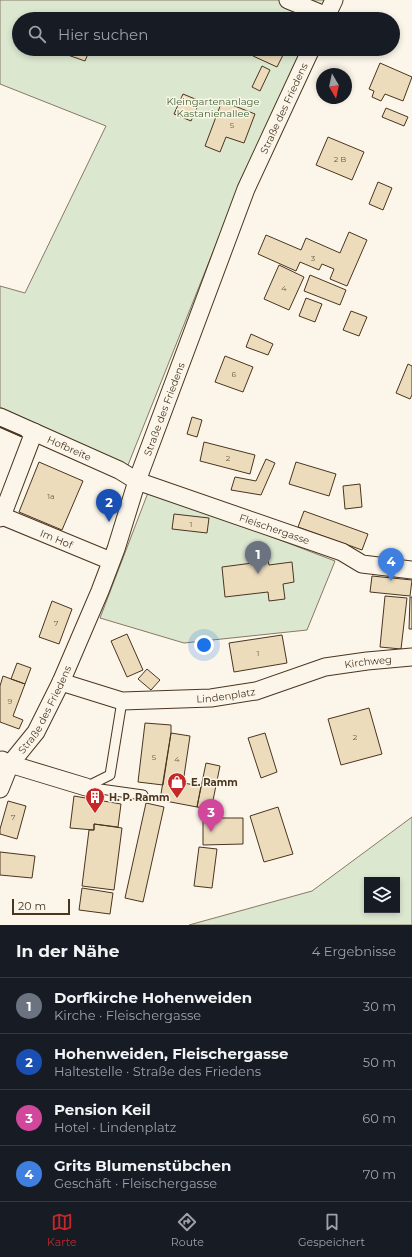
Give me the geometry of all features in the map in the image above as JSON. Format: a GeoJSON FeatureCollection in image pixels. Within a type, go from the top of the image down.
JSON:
{"type":"FeatureCollection","features":[{"type":"Feature","properties":{"kind":"street"},"geometry":{"type":"LineString","coordinates":[[288,0],[315,12]]}},
{"type":"Feature","properties":{"kind":"street"},"geometry":{"type":"LineString","coordinates":[[328,12],[334,0]]}},
{"type":"Feature","properties":{"kind":"street","name":"Straße des Friedens"},"geometry":{"type":"LineString","coordinates":[[0,789],[5,761],[36,732],[61,682],[100,591],[116,549],[138,481],[246,188],[308,56]]}},
{"type":"Feature","properties":{"kind":"street","name":"Hofbreite"},"geometry":{"type":"LineString","coordinates":[[0,417],[119,470],[138,481]]}},
{"type":"Feature","properties":{"kind":"street","name":"Im Hof"},"geometry":{"type":"LineString","coordinates":[[34,432],[1,517],[111,560]]}},
{"type":"Feature","properties":{"kind":"street","name":"Fleischergasse"},"geometry":{"type":"LineString","coordinates":[[138,481],[342,552],[362,564],[412,570]]}},
{"type":"Feature","properties":{"kind":"street","name":"Kirchweg"},"geometry":{"type":"LineString","coordinates":[[325,667],[367,661],[412,658]]}},
{"type":"Feature","properties":{"kind":"street","name":"Lindenplatz"},"geometry":{"type":"LineString","coordinates":[[61,682],[122,700],[211,698],[256,691],[325,667]]}},
{"type":"Feature","properties":{"kind":"street"},"geometry":{"type":"LineString","coordinates":[[5,761],[86,787]]}},
{"type":"Feature","properties":{"kind":"lane"},"geometry":{"type":"LineString","coordinates":[[86,787],[110,774],[122,700]]}},
{"type":"Feature","properties":{"kind":"lane"},"geometry":{"type":"LineString","coordinates":[[86,787],[143,795]]}},
{"type":"Feature","properties":{"kind":"green space","name":"Kleingartenanlage Kastanienallee"},"geometry":{"type":"Polygon","coordinates":[[[0,0],[327,0],[321,12],[12,12],[12,56],[301,56],[242,179],[128,465],[0,407],[0,286],[25,293],[106,126],[0,84],[0,0]]]}},
{"type":"Feature","properties":{"kind":"green space"},"geometry":{"type":"Polygon","coordinates":[[[149,490],[335,561],[307,630],[184,643],[100,618],[149,490]]]}},
{"type":"Feature","properties":{"kind":"green space"},"geometry":{"type":"Polygon","coordinates":[[[412,817],[412,925],[189,925],[312,891],[412,817]]]}},
{"type":"Feature","properties":{"kind":"building"},"geometry":{"type":"Polygon","coordinates":[[[71,56],[87,56],[85,61],[71,56]]]}},
{"type":"Feature","properties":{"kind":"building"},"geometry":{"type":"Polygon","coordinates":[[[253,56],[282,56],[277,67],[253,56]]]}},
{"type":"Feature","properties":{"kind":"building"},"geometry":{"type":"Polygon","coordinates":[[[380,63],[412,77],[403,101],[385,94],[381,101],[372,97],[374,91],[369,89],[380,63]]]}},
{"type":"Feature","properties":{"kind":"building"},"geometry":{"type":"Polygon","coordinates":[[[262,66],[270,70],[260,91],[252,87],[262,66]]]}},
{"type":"Feature","properties":{"kind":"building"},"geometry":{"type":"Polygon","coordinates":[[[183,94],[200,101],[191,121],[174,114],[183,94]]]}},
{"type":"Feature","properties":{"kind":"building"},"geometry":{"type":"Polygon","coordinates":[[[222,101],[255,114],[244,143],[226,137],[220,152],[205,146],[222,101]]]}},
{"type":"Feature","properties":{"kind":"building"},"geometry":{"type":"Polygon","coordinates":[[[386,108],[408,117],[404,126],[382,117],[386,108]]]}},
{"type":"Feature","properties":{"kind":"building"},"geometry":{"type":"Polygon","coordinates":[[[328,137],[364,152],[352,180],[316,165],[328,137]]]}},
{"type":"Feature","properties":{"kind":"building"},"geometry":{"type":"Polygon","coordinates":[[[378,182],[392,188],[383,210],[369,204],[378,182]]]}},
{"type":"Feature","properties":{"kind":"building"},"geometry":{"type":"Polygon","coordinates":[[[349,232],[367,240],[347,286],[330,279],[334,269],[322,264],[319,270],[300,262],[296,271],[258,254],[266,235],[301,250],[306,238],[340,253],[349,232]]]}},
{"type":"Feature","properties":{"kind":"building"},"geometry":{"type":"Polygon","coordinates":[[[279,265],[304,277],[289,310],[264,299],[279,265]]]}},
{"type":"Feature","properties":{"kind":"building"},"geometry":{"type":"Polygon","coordinates":[[[310,275],[346,290],[340,305],[304,291],[310,275]]]}},
{"type":"Feature","properties":{"kind":"building"},"geometry":{"type":"Polygon","coordinates":[[[306,298],[322,304],[315,322],[299,316],[306,298]]]}},
{"type":"Feature","properties":{"kind":"building"},"geometry":{"type":"Polygon","coordinates":[[[351,311],[367,317],[359,336],[343,330],[351,311]]]}},
{"type":"Feature","properties":{"kind":"building"},"geometry":{"type":"Polygon","coordinates":[[[251,334],[273,344],[268,355],[246,347],[251,334]]]}},
{"type":"Feature","properties":{"kind":"building"},"geometry":{"type":"Polygon","coordinates":[[[225,356],[253,367],[243,392],[215,382],[225,356]]]}},
{"type":"Feature","properties":{"kind":"building"},"geometry":{"type":"Polygon","coordinates":[[[408,364],[412,366],[412,395],[410,399],[396,393],[408,364]]]}},
{"type":"Feature","properties":{"kind":"building"},"geometry":{"type":"Polygon","coordinates":[[[192,417],[202,420],[197,437],[187,434],[192,417]]]}},
{"type":"Feature","properties":{"kind":"building"},"geometry":{"type":"Polygon","coordinates":[[[204,442],[255,455],[250,474],[200,461],[204,442]]]}},
{"type":"Feature","properties":{"kind":"building"},"geometry":{"type":"Polygon","coordinates":[[[266,459],[275,463],[261,495],[231,490],[235,477],[256,481],[266,459]]]}},
{"type":"Feature","properties":{"kind":"building"},"geometry":{"type":"Polygon","coordinates":[[[39,462],[83,481],[62,530],[19,512],[39,462]]]}},
{"type":"Feature","properties":{"kind":"building"},"geometry":{"type":"Polygon","coordinates":[[[296,462],[336,474],[329,496],[289,484],[296,462]]]}},
{"type":"Feature","properties":{"kind":"building"},"geometry":{"type":"Polygon","coordinates":[[[360,484],[362,507],[345,509],[343,486],[360,484]]]}},
{"type":"Feature","properties":{"kind":"building"},"geometry":{"type":"Polygon","coordinates":[[[304,511],[368,534],[362,550],[298,527],[304,511]]]}},
{"type":"Feature","properties":{"kind":"building"},"geometry":{"type":"Polygon","coordinates":[[[174,514],[209,518],[207,533],[172,529],[174,514]]]}},
{"type":"Feature","properties":{"kind":"building"},"geometry":{"type":"Polygon","coordinates":[[[268,561],[269,565],[292,562],[294,582],[283,584],[285,599],[269,601],[268,592],[225,597],[222,567],[268,561]]]}},
{"type":"Feature","properties":{"kind":"building"},"geometry":{"type":"Polygon","coordinates":[[[372,576],[412,580],[410,596],[370,592],[372,576]]]}},
{"type":"Feature","properties":{"kind":"building"},"geometry":{"type":"Polygon","coordinates":[[[385,596],[407,598],[401,649],[380,647],[385,596]]]}},
{"type":"Feature","properties":{"kind":"building"},"geometry":{"type":"Polygon","coordinates":[[[410,597],[412,597],[412,629],[409,629],[410,597]]]}},
{"type":"Feature","properties":{"kind":"building"},"geometry":{"type":"Polygon","coordinates":[[[52,601],[72,609],[59,644],[39,637],[52,601]]]}},
{"type":"Feature","properties":{"kind":"building"},"geometry":{"type":"Polygon","coordinates":[[[127,634],[143,670],[127,677],[111,641],[127,634]]]}},
{"type":"Feature","properties":{"kind":"building"},"geometry":{"type":"Polygon","coordinates":[[[282,635],[287,663],[234,672],[229,643],[282,635]]]}},
{"type":"Feature","properties":{"kind":"building"},"geometry":{"type":"Polygon","coordinates":[[[17,663],[31,668],[25,684],[11,679],[17,663]]]}},
{"type":"Feature","properties":{"kind":"building"},"geometry":{"type":"Polygon","coordinates":[[[147,669],[160,680],[151,690],[138,679],[147,669]]]}},
{"type":"Feature","properties":{"kind":"building"},"geometry":{"type":"Polygon","coordinates":[[[3,676],[25,684],[13,716],[23,720],[19,729],[0,722],[0,686],[3,676]]]}},
{"type":"Feature","properties":{"kind":"building"},"geometry":{"type":"Polygon","coordinates":[[[369,708],[382,754],[341,765],[328,719],[369,708]]]}},
{"type":"Feature","properties":{"kind":"building"},"geometry":{"type":"Polygon","coordinates":[[[145,723],[171,725],[163,785],[138,782],[145,723]]]}},
{"type":"Feature","properties":{"kind":"building"},"geometry":{"type":"Polygon","coordinates":[[[171,733],[190,736],[183,783],[201,786],[197,807],[160,800],[171,733]]]}},
{"type":"Feature","properties":{"kind":"building"},"geometry":{"type":"Polygon","coordinates":[[[265,733],[277,772],[261,778],[248,738],[265,733]]]}},
{"type":"Feature","properties":{"kind":"building"},"geometry":{"type":"Polygon","coordinates":[[[206,763],[220,766],[211,810],[197,807],[206,763]]]}},
{"type":"Feature","properties":{"kind":"building","name":"H. P. Ramm"},"geometry":{"type":"Polygon","coordinates":[[[74,796],[121,804],[118,827],[94,824],[94,830],[70,828],[74,796]]]}},
{"type":"Feature","properties":{"kind":"building"},"geometry":{"type":"Polygon","coordinates":[[[8,801],[26,806],[17,839],[0,834],[8,801]]]}},
{"type":"Feature","properties":{"kind":"building"},"geometry":{"type":"Polygon","coordinates":[[[146,803],[164,807],[143,902],[125,898],[146,803]]]}},
{"type":"Feature","properties":{"kind":"building"},"geometry":{"type":"Polygon","coordinates":[[[278,807],[293,854],[264,862],[250,816],[278,807]]]}},
{"type":"Feature","properties":{"kind":"building"},"geometry":{"type":"Polygon","coordinates":[[[203,818],[243,818],[243,844],[203,845],[203,818]]]}},
{"type":"Feature","properties":{"kind":"building"},"geometry":{"type":"Polygon","coordinates":[[[94,824],[122,828],[114,890],[82,886],[89,830],[94,830],[94,824]]]}},
{"type":"Feature","properties":{"kind":"building"},"geometry":{"type":"Polygon","coordinates":[[[199,847],[217,849],[212,888],[194,886],[199,847]]]}},
{"type":"Feature","properties":{"kind":"building"},"geometry":{"type":"Polygon","coordinates":[[[0,852],[35,856],[32,878],[0,875],[0,852]]]}},
{"type":"Feature","properties":{"kind":"building"},"geometry":{"type":"Polygon","coordinates":[[[82,888],[113,893],[110,914],[79,910],[82,888]]]}},
{"type":"Feature","properties":{"kind":"wall"},"geometry":{"type":"LineString","coordinates":[[0,427],[21,436]]}},
{"type":"Feature","properties":{"kind":"place","name":"Hohenweiden, Fleischergasse"},"geometry":{"type":"Point","coordinates":[109,522]}},
{"type":"Feature","properties":{"kind":"place","name":"Dorfkirche Hohenweiden"},"geometry":{"type":"Point","coordinates":[258,574]}},
{"type":"Feature","properties":{"kind":"place","name":"Grits Blumenstübchen"},"geometry":{"type":"Point","coordinates":[391,581]}},
{"type":"Feature","properties":{"kind":"place","name":"E. Ramm"},"geometry":{"type":"Point","coordinates":[177,799]}},
{"type":"Feature","properties":{"kind":"place","name":"H. P. Ramm"},"geometry":{"type":"Point","coordinates":[95,814]}},
{"type":"Feature","properties":{"kind":"place","name":"Pension Keil"},"geometry":{"type":"Point","coordinates":[211,832]}}]}
